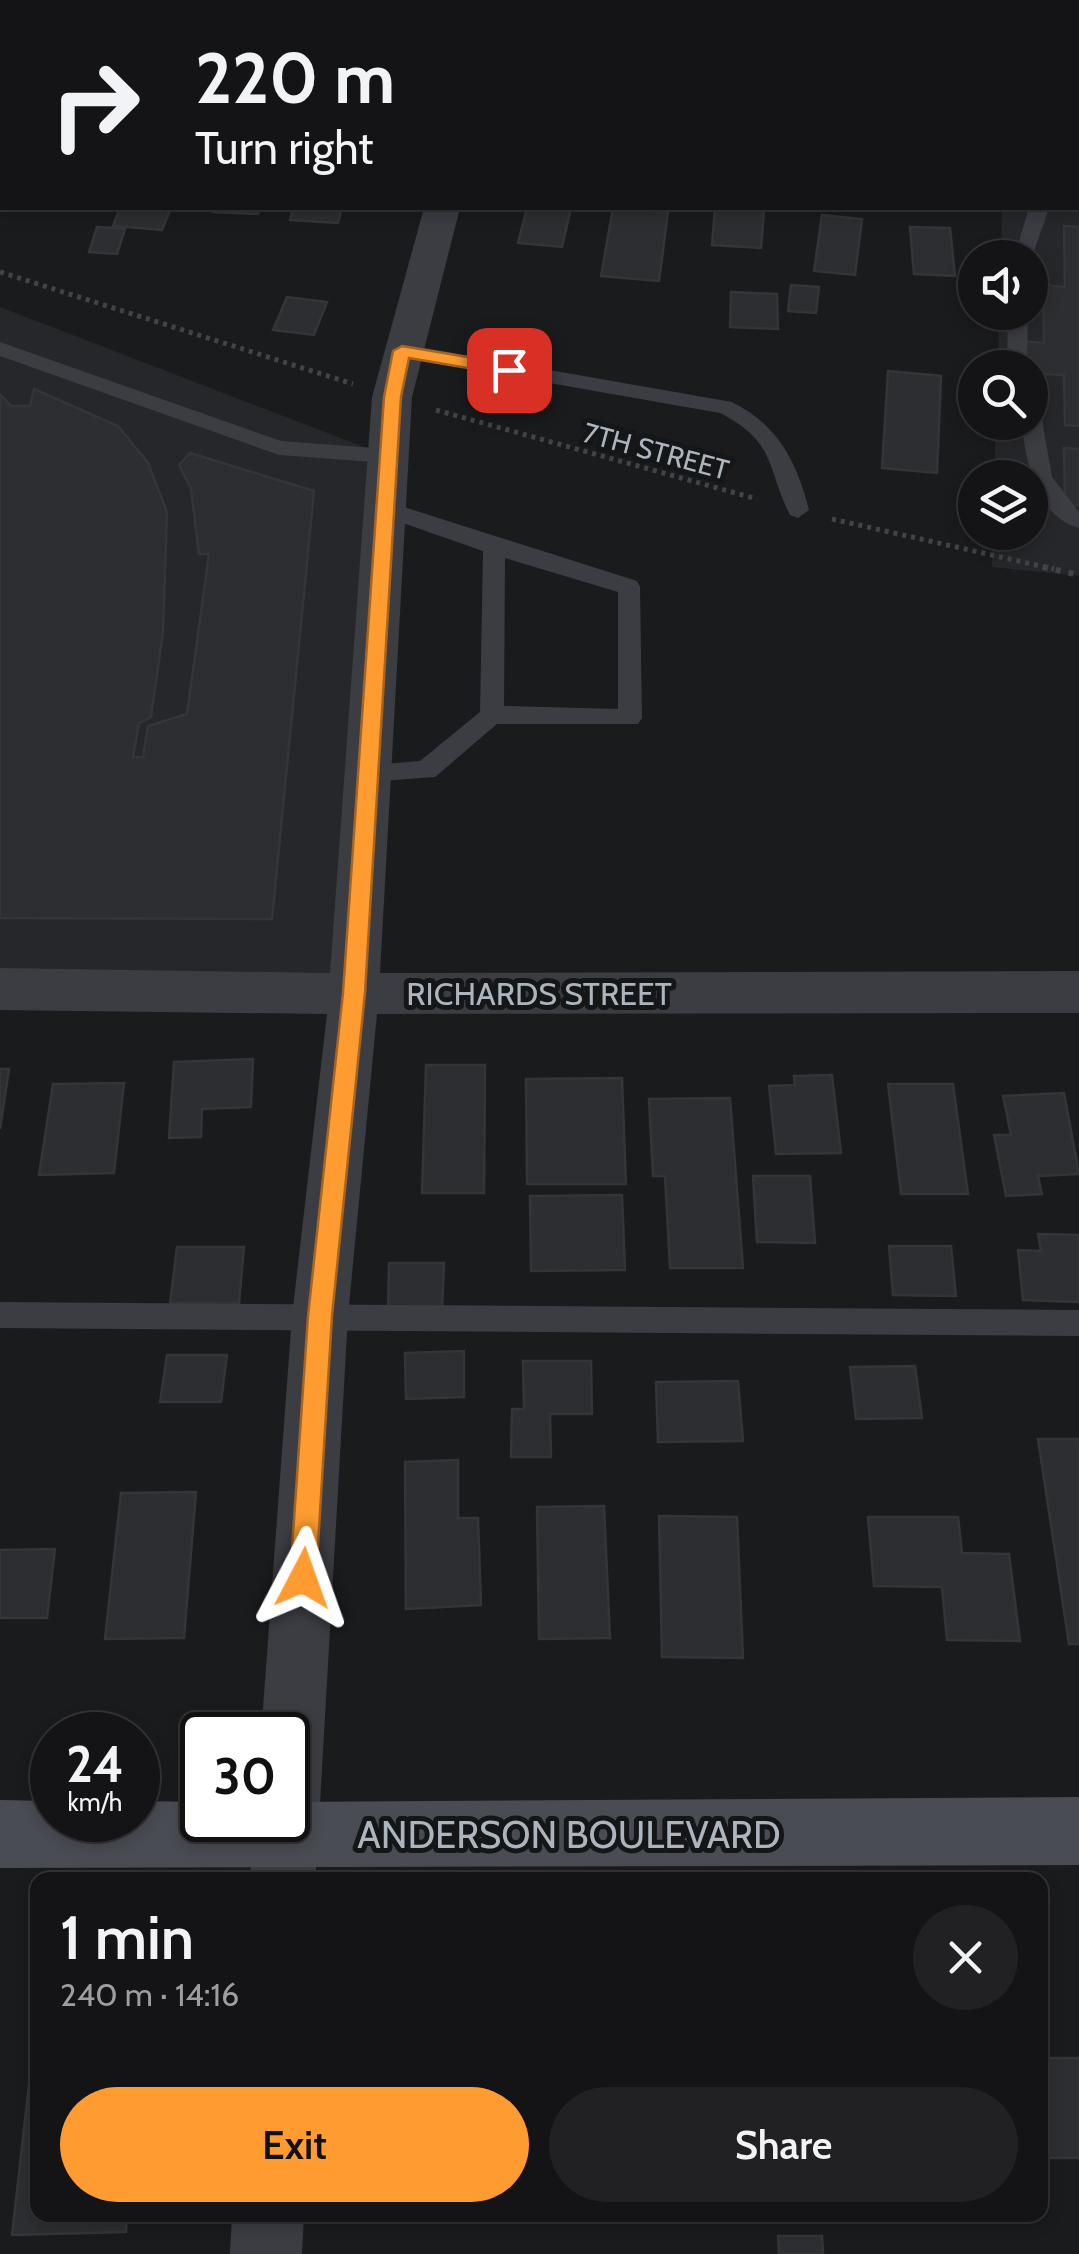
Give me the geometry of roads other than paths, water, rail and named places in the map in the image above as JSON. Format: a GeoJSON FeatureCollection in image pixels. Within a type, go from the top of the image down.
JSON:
{"type":"FeatureCollection","features":[{"type":"Feature","properties":{"kind":"street"},"geometry":{"type":"LineString","coordinates":[[294,1712],[320,1316],[354,993],[388,456],[397,374],[441,210]]}},
{"type":"Feature","properties":{"kind":"street","name":"RICHARDS STREET"},"geometry":{"type":"LineString","coordinates":[[0,988],[354,993],[1079,992]]}},
{"type":"Feature","properties":{"kind":"street","name":"ANDERSON BOULEVARD"},"geometry":{"type":"LineString","coordinates":[[310,1835],[1079,1830]]}},
{"type":"Feature","properties":{"kind":"street","name":"ANDERSON BOULEVARD"},"geometry":{"type":"LineString","coordinates":[[0,1834],[180,1835]]}},
{"type":"Feature","properties":{"kind":"street"},"geometry":{"type":"LineString","coordinates":[[266,2254],[268,2222]]}},
{"type":"Feature","properties":{"kind":"lane"},"geometry":{"type":"LineString","coordinates":[[1030,240],[1039,210]]}},
{"type":"Feature","properties":{"kind":"lane"},"geometry":{"type":"LineString","coordinates":[[0,349],[279,448],[388,456]]}},
{"type":"Feature","properties":{"kind":"lane"},"geometry":{"type":"LineString","coordinates":[[397,374],[725,407],[763,428],[790,472],[798,510]]}},
{"type":"Feature","properties":{"kind":"lane"},"geometry":{"type":"LineString","coordinates":[[1034,440],[1041,480],[1072,518],[1079,520]]}},
{"type":"Feature","properties":{"kind":"lane"},"geometry":{"type":"LineString","coordinates":[[368,773],[426,770],[492,716],[630,718],[629,586],[385,510]]}},
{"type":"Feature","properties":{"kind":"lane"},"geometry":{"type":"LineString","coordinates":[[492,716],[494,547]]}},
{"type":"Feature","properties":{"kind":"lane"},"geometry":{"type":"LineString","coordinates":[[0,1316],[1079,1322]]}}]}
